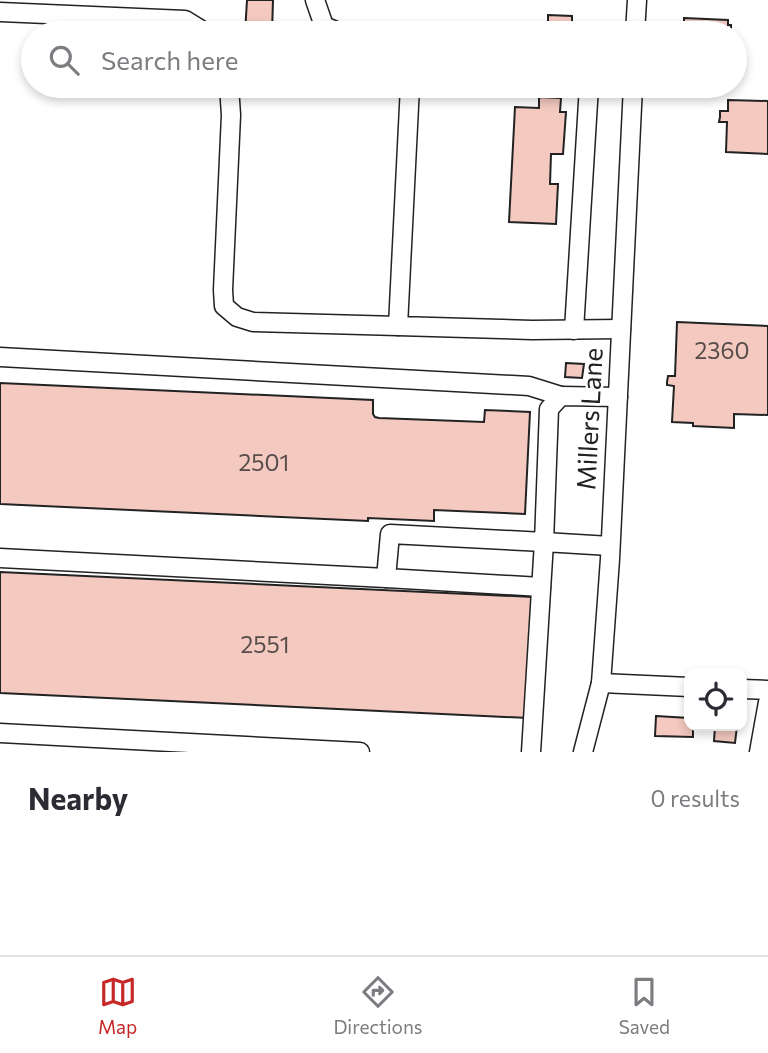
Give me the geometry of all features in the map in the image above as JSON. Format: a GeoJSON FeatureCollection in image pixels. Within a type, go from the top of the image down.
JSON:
{"type":"FeatureCollection","features":[{"type":"Feature","properties":{"kind":"street"},"geometry":{"type":"LineString","coordinates":[[315,0],[322,21]]}},
{"type":"Feature","properties":{"kind":"street"},"geometry":{"type":"LineString","coordinates":[[636,21],[637,0]]}},
{"type":"Feature","properties":{"kind":"street"},"geometry":{"type":"LineString","coordinates":[[0,12],[187,21]]}},
{"type":"Feature","properties":{"kind":"street"},"geometry":{"type":"LineString","coordinates":[[230,98],[223,290],[225,306],[237,317],[253,322],[621,329]]}},
{"type":"Feature","properties":{"kind":"street"},"geometry":{"type":"LineString","coordinates":[[398,326],[409,98]]}},
{"type":"Feature","properties":{"kind":"street"},"geometry":{"type":"LineString","coordinates":[[574,330],[588,98]]}},
{"type":"Feature","properties":{"kind":"street","name":"Millers Lane"},"geometry":{"type":"LineString","coordinates":[[583,752],[601,682],[632,98]]}},
{"type":"Feature","properties":{"kind":"street"},"geometry":{"type":"LineString","coordinates":[[0,357],[529,386],[561,396],[618,397]]}},
{"type":"Feature","properties":{"kind":"street"},"geometry":{"type":"LineString","coordinates":[[531,752],[549,409],[561,396]]}},
{"type":"Feature","properties":{"kind":"street"},"geometry":{"type":"LineString","coordinates":[[386,579],[390,534],[610,546]]}},
{"type":"Feature","properties":{"kind":"street"},"geometry":{"type":"LineString","coordinates":[[0,558],[541,587]]}},
{"type":"Feature","properties":{"kind":"street"},"geometry":{"type":"LineString","coordinates":[[601,682],[684,687]]}},
{"type":"Feature","properties":{"kind":"street"},"geometry":{"type":"LineString","coordinates":[[747,689],[768,690]]}},
{"type":"Feature","properties":{"kind":"street"},"geometry":{"type":"LineString","coordinates":[[759,752],[768,702]]}},
{"type":"Feature","properties":{"kind":"street"},"geometry":{"type":"LineString","coordinates":[[590,724],[599,752]]}},
{"type":"Feature","properties":{"kind":"street"},"geometry":{"type":"LineString","coordinates":[[0,733],[360,752]]}},
{"type":"Feature","properties":{"kind":"building"},"geometry":{"type":"Polygon","coordinates":[[[247,0],[273,0],[272,21],[246,21],[247,0]]]}},
{"type":"Feature","properties":{"kind":"building"},"geometry":{"type":"Polygon","coordinates":[[[548,15],[572,16],[572,21],[548,21],[548,15]]]}},
{"type":"Feature","properties":{"kind":"building"},"geometry":{"type":"Polygon","coordinates":[[[684,18],[728,20],[728,21],[684,21],[684,18]]]}},
{"type":"Feature","properties":{"kind":"building"},"geometry":{"type":"Polygon","coordinates":[[[539,98],[561,98],[560,112],[566,112],[563,154],[551,154],[550,184],[558,184],[556,224],[509,222],[515,107],[539,108],[539,98]]]}},
{"type":"Feature","properties":{"kind":"building"},"geometry":{"type":"Polygon","coordinates":[[[728,100],[768,101],[768,154],[726,152],[727,122],[719,122],[720,111],[728,111],[728,100]]]}},
{"type":"Feature","properties":{"kind":"building"},"geometry":{"type":"Polygon","coordinates":[[[677,322],[768,326],[768,415],[734,414],[734,428],[672,422],[674,386],[667,385],[667,382],[668,376],[675,376],[677,322]]]}},
{"type":"Feature","properties":{"kind":"building"},"geometry":{"type":"Polygon","coordinates":[[[566,363],[584,364],[582,378],[565,377],[566,363]]]}},
{"type":"Feature","properties":{"kind":"building"},"geometry":{"type":"Polygon","coordinates":[[[0,383],[373,400],[373,414],[379,418],[484,422],[485,410],[530,412],[525,514],[434,510],[434,521],[368,518],[368,521],[0,504],[0,383]]]}},
{"type":"Feature","properties":{"kind":"building"},"geometry":{"type":"Polygon","coordinates":[[[0,572],[533,597],[528,718],[0,693],[0,572]]]}},
{"type":"Feature","properties":{"kind":"building"},"geometry":{"type":"Polygon","coordinates":[[[656,716],[684,718],[684,731],[693,731],[693,737],[655,736],[656,716]]]}},
{"type":"Feature","properties":{"kind":"building"},"geometry":{"type":"Polygon","coordinates":[[[715,731],[736,731],[735,743],[714,741],[715,731]]]}}]}
